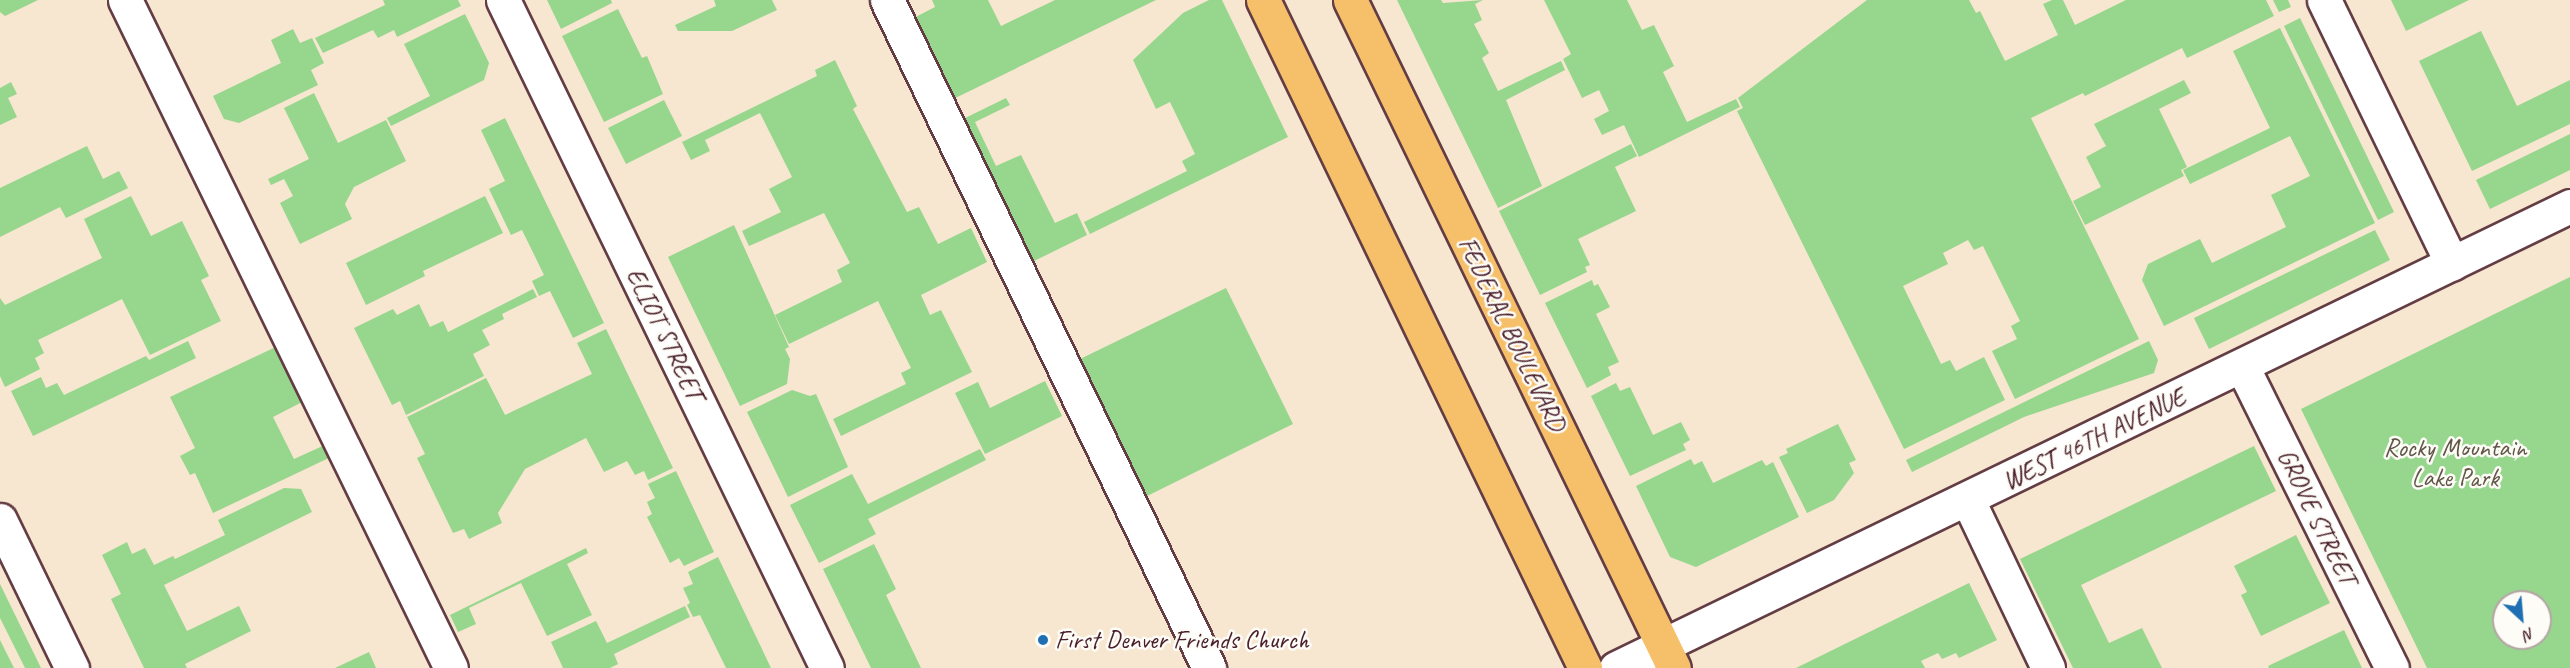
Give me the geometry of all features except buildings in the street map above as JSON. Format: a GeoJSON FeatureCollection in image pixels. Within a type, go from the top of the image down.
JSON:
{"type":"FeatureCollection","features":[{"type":"Feature","properties":{"kind":"main road"},"geometry":{"type":"LineString","coordinates":[[1263,0],[1585,668]]}},
{"type":"Feature","properties":{"kind":"main road","name":"FEDERAL BOULEVARD"},"geometry":{"type":"LineString","coordinates":[[1350,0],[1669,657]]}},
{"type":"Feature","properties":{"kind":"street"},"geometry":{"type":"LineString","coordinates":[[125,0],[451,668]]}},
{"type":"Feature","properties":{"kind":"street","name":"ELIOT STREET"},"geometry":{"type":"LineString","coordinates":[[503,0],[827,668]]}},
{"type":"Feature","properties":{"kind":"street"},"geometry":{"type":"LineString","coordinates":[[887,0],[1209,668]]}},
{"type":"Feature","properties":{"kind":"street"},"geometry":{"type":"LineString","coordinates":[[2324,0],[2452,264]]}},
{"type":"Feature","properties":{"kind":"street","name":"WEST 46TH AVENUE"},"geometry":{"type":"LineString","coordinates":[[1616,668],[1669,657],[1968,501],[2570,206]]}},
{"type":"Feature","properties":{"kind":"street","name":"GROVE STREET"},"geometry":{"type":"LineString","coordinates":[[2242,366],[2392,668]]}},
{"type":"Feature","properties":{"kind":"street"},"geometry":{"type":"LineString","coordinates":[[1968,501],[2048,668]]}},
{"type":"Feature","properties":{"kind":"street"},"geometry":{"type":"LineString","coordinates":[[0,520],[72,668]]}},
{"type":"Feature","properties":{"kind":"green space"},"geometry":{"type":"Polygon","coordinates":[[[0,0],[38,0],[5,16],[0,12],[0,0]]]}},
{"type":"Feature","properties":{"kind":"green space"},"geometry":{"type":"Polygon","coordinates":[[[383,0],[458,0],[461,6],[397,37],[394,30],[378,38],[373,30],[323,53],[315,38],[385,5],[383,0]]]}},
{"type":"Feature","properties":{"kind":"green space"},"geometry":{"type":"Polygon","coordinates":[[[547,0],[611,0],[612,3],[561,29],[547,0]]]}},
{"type":"Feature","properties":{"kind":"green space"},"geometry":{"type":"Polygon","coordinates":[[[714,0],[772,0],[777,10],[732,31],[678,31],[675,25],[716,6],[714,0]]]}},
{"type":"Feature","properties":{"kind":"green space"},"geometry":{"type":"Polygon","coordinates":[[[932,0],[988,0],[1001,26],[1055,0],[1156,0],[943,104],[904,23],[935,7],[932,0]]]}},
{"type":"Feature","properties":{"kind":"green space"},"geometry":{"type":"Polygon","coordinates":[[[1209,0],[1222,0],[1288,137],[1090,234],[1084,222],[1187,171],[1182,161],[1195,154],[1170,102],[1156,109],[1133,60],[1183,13],[1209,0]]]}},
{"type":"Feature","properties":{"kind":"green space"},"geometry":{"type":"Polygon","coordinates":[[[1397,0],[1441,0],[1443,3],[1483,0],[1475,4],[1482,20],[1474,24],[1489,53],[1482,58],[1498,91],[1561,61],[1565,70],[1506,100],[1542,186],[1498,208],[1397,0]]]}},
{"type":"Feature","properties":{"kind":"green space"},"geometry":{"type":"Polygon","coordinates":[[[1544,0],[1627,0],[1642,30],[1654,25],[1674,66],[1663,72],[1687,122],[1736,99],[1740,107],[1639,157],[1624,125],[1602,135],[1594,119],[1609,111],[1599,90],[1582,98],[1563,59],[1571,54],[1544,0]]]}},
{"type":"Feature","properties":{"kind":"green space"},"geometry":{"type":"Polygon","coordinates":[[[1867,0],[1969,0],[1976,13],[1980,11],[2005,61],[2058,35],[2043,4],[2052,0],[2063,0],[2075,25],[2126,0],[2266,0],[2274,16],[2187,58],[2182,48],[2085,96],[2083,93],[2031,118],[2139,339],[2015,399],[1992,351],[2017,339],[2011,326],[2020,321],[1983,246],[1974,250],[1968,240],[1943,253],[1948,264],[1903,286],[1941,364],[1950,360],[1956,371],[1984,357],[2005,400],[1904,449],[1737,111],[1743,108],[1738,98],[1867,0]]]}},
{"type":"Feature","properties":{"kind":"green space"},"geometry":{"type":"Polygon","coordinates":[[[2273,0],[2288,0],[2291,7],[2279,12],[2273,0]]]}},
{"type":"Feature","properties":{"kind":"green space"},"geometry":{"type":"Polygon","coordinates":[[[2391,0],[2469,0],[2406,31],[2391,0]]]}},
{"type":"Feature","properties":{"kind":"green space"},"geometry":{"type":"Polygon","coordinates":[[[618,9],[642,58],[647,56],[663,94],[604,122],[562,36],[618,9]]]}},
{"type":"Feature","properties":{"kind":"green space"},"geometry":{"type":"Polygon","coordinates":[[[465,14],[489,63],[484,80],[391,126],[387,118],[430,96],[404,44],[465,14]]]}},
{"type":"Feature","properties":{"kind":"green space"},"geometry":{"type":"Polygon","coordinates":[[[2300,18],[2394,212],[2378,220],[2284,26],[2300,18]]]}},
{"type":"Feature","properties":{"kind":"green space"},"geometry":{"type":"Polygon","coordinates":[[[2280,28],[2375,223],[2164,326],[2142,280],[2148,264],[2200,239],[2212,263],[2286,227],[2271,195],[2310,176],[2290,136],[2190,184],[2183,170],[2270,128],[2233,51],[2280,28]]]}},
{"type":"Feature","properties":{"kind":"green space"},"geometry":{"type":"Polygon","coordinates":[[[293,29],[300,43],[312,38],[324,63],[311,70],[318,85],[239,123],[224,119],[213,96],[281,63],[271,40],[293,29]]]}},
{"type":"Feature","properties":{"kind":"green space"},"geometry":{"type":"Polygon","coordinates":[[[2481,31],[2517,106],[2570,80],[2570,124],[2472,171],[2419,61],[2481,31]]]}},
{"type":"Feature","properties":{"kind":"green space"},"geometry":{"type":"Polygon","coordinates":[[[835,60],[857,106],[853,109],[907,212],[919,207],[938,244],[971,228],[987,262],[921,295],[930,315],[941,310],[972,372],[841,436],[833,419],[906,384],[901,373],[911,368],[878,301],[789,344],[775,315],[842,282],[837,270],[850,263],[824,213],[749,246],[742,231],[781,212],[769,189],[792,177],[760,113],[705,140],[710,151],[691,160],[682,142],[817,76],[815,70],[835,60]]]}},
{"type":"Feature","properties":{"kind":"green space"},"geometry":{"type":"Polygon","coordinates":[[[2184,80],[2191,93],[2159,109],[2187,167],[2181,170],[2184,176],[2085,225],[2073,201],[2101,187],[2086,157],[2106,146],[2094,124],[2184,80]]]}},
{"type":"Feature","properties":{"kind":"green space"},"geometry":{"type":"Polygon","coordinates":[[[11,82],[17,94],[8,98],[17,117],[0,125],[0,88],[11,82]]]}},
{"type":"Feature","properties":{"kind":"green space"},"geometry":{"type":"Polygon","coordinates":[[[314,93],[338,143],[386,120],[406,161],[354,187],[345,204],[352,219],[300,244],[280,203],[293,196],[284,179],[271,185],[268,179],[309,159],[284,108],[314,93]]]}},
{"type":"Feature","properties":{"kind":"green space"},"geometry":{"type":"Polygon","coordinates":[[[1006,98],[1010,105],[975,122],[996,166],[1021,155],[1055,223],[1077,213],[1087,235],[1028,264],[959,121],[1006,98]]]}},
{"type":"Feature","properties":{"kind":"green space"},"geometry":{"type":"Polygon","coordinates":[[[664,100],[682,136],[626,164],[608,128],[664,100]]]}},
{"type":"Feature","properties":{"kind":"green space"},"geometry":{"type":"Polygon","coordinates":[[[505,118],[604,323],[573,338],[550,291],[539,296],[532,281],[544,275],[522,230],[511,235],[489,189],[505,181],[481,130],[505,118]]]}},
{"type":"Feature","properties":{"kind":"green space"},"geometry":{"type":"Polygon","coordinates":[[[2570,134],[2570,170],[2490,209],[2476,180],[2570,134]]]}},
{"type":"Feature","properties":{"kind":"green space"},"geometry":{"type":"Polygon","coordinates":[[[1631,144],[1637,156],[1615,167],[1636,211],[1578,239],[1590,265],[1585,267],[1587,272],[1540,295],[1499,211],[1631,144]]]}},
{"type":"Feature","properties":{"kind":"green space"},"geometry":{"type":"Polygon","coordinates":[[[87,146],[103,179],[119,171],[128,188],[66,218],[60,207],[0,237],[0,188],[87,146]]]}},
{"type":"Feature","properties":{"kind":"green space"},"geometry":{"type":"Polygon","coordinates":[[[131,196],[151,236],[182,221],[209,276],[201,280],[221,321],[150,355],[122,299],[38,340],[44,353],[35,358],[40,369],[5,387],[0,376],[0,298],[5,305],[102,258],[84,219],[131,196]]]}},
{"type":"Feature","properties":{"kind":"green space"},"geometry":{"type":"Polygon","coordinates":[[[485,196],[503,233],[423,271],[425,276],[366,305],[346,263],[485,196]]]}},
{"type":"Feature","properties":{"kind":"green space"},"geometry":{"type":"Polygon","coordinates":[[[734,225],[789,347],[785,349],[790,359],[787,384],[740,406],[668,257],[734,225]]]}},
{"type":"Feature","properties":{"kind":"green space"},"geometry":{"type":"Polygon","coordinates":[[[2375,230],[2390,260],[2209,349],[2194,318],[2375,230]]]}},
{"type":"Feature","properties":{"kind":"green space","name":"Rocky Mountain Lake Park"},"geometry":{"type":"Polygon","coordinates":[[[2570,277],[2570,668],[2427,668],[2301,409],[2570,277]]]}},
{"type":"Feature","properties":{"kind":"green space"},"geometry":{"type":"Polygon","coordinates":[[[1592,280],[1594,286],[1598,284],[1610,307],[1596,314],[1619,362],[1608,367],[1611,375],[1587,388],[1545,303],[1592,280]]]}},
{"type":"Feature","properties":{"kind":"green space"},"geometry":{"type":"Polygon","coordinates":[[[1226,288],[1293,424],[1143,498],[1076,361],[1226,288]]]}},
{"type":"Feature","properties":{"kind":"green space"},"geometry":{"type":"Polygon","coordinates":[[[533,289],[537,297],[502,314],[504,319],[482,330],[490,345],[473,354],[484,376],[406,415],[400,401],[392,405],[354,328],[393,309],[397,315],[419,304],[430,327],[443,321],[448,332],[533,289]]]}},
{"type":"Feature","properties":{"kind":"green space"},"geometry":{"type":"Polygon","coordinates":[[[606,329],[673,468],[648,480],[644,471],[635,475],[627,461],[604,472],[586,438],[525,469],[498,513],[502,523],[469,539],[464,529],[453,533],[417,458],[425,454],[407,417],[486,378],[505,415],[592,374],[577,343],[606,329]]]}},
{"type":"Feature","properties":{"kind":"green space"},"geometry":{"type":"Polygon","coordinates":[[[188,341],[196,358],[33,436],[11,391],[41,377],[46,388],[57,383],[64,395],[146,356],[149,360],[188,341]]]}},
{"type":"Feature","properties":{"kind":"green space"},"geometry":{"type":"Polygon","coordinates":[[[2149,341],[2158,360],[2154,373],[2024,417],[1912,472],[1906,460],[2149,341]]]}},
{"type":"Feature","properties":{"kind":"green space"},"geometry":{"type":"Polygon","coordinates":[[[280,345],[306,400],[273,417],[294,459],[327,444],[333,456],[213,513],[195,473],[190,475],[180,456],[195,448],[170,397],[280,345]]]}},
{"type":"Feature","properties":{"kind":"green space"},"geometry":{"type":"Polygon","coordinates":[[[1045,381],[1062,416],[985,454],[955,393],[978,382],[990,408],[1045,381]]]}},
{"type":"Feature","properties":{"kind":"green space"},"geometry":{"type":"Polygon","coordinates":[[[1616,383],[1620,391],[1630,387],[1653,435],[1681,422],[1690,440],[1683,444],[1686,450],[1630,476],[1591,396],[1616,383]]]}},
{"type":"Feature","properties":{"kind":"green space"},"geometry":{"type":"Polygon","coordinates":[[[792,390],[810,396],[816,394],[848,467],[788,497],[747,412],[792,390]]]}},
{"type":"Feature","properties":{"kind":"green space"},"geometry":{"type":"Polygon","coordinates":[[[1838,424],[1856,460],[1849,463],[1854,473],[1834,500],[1807,513],[1779,457],[1788,453],[1786,449],[1838,424]]]}},
{"type":"Feature","properties":{"kind":"green space"},"geometry":{"type":"Polygon","coordinates":[[[2254,446],[2276,491],[2081,585],[2109,643],[2142,628],[2162,668],[2073,668],[2020,559],[2254,446]]]}},
{"type":"Feature","properties":{"kind":"green space"},"geometry":{"type":"Polygon","coordinates":[[[980,449],[986,460],[868,519],[876,534],[819,563],[790,505],[852,474],[868,504],[980,449]]]}},
{"type":"Feature","properties":{"kind":"green space"},"geometry":{"type":"Polygon","coordinates":[[[1691,459],[1694,465],[1702,461],[1713,483],[1762,460],[1766,466],[1773,462],[1799,517],[1696,567],[1670,557],[1636,486],[1691,459]]]}},
{"type":"Feature","properties":{"kind":"green space"},"geometry":{"type":"Polygon","coordinates":[[[676,471],[714,552],[684,566],[679,558],[670,563],[647,517],[652,514],[647,502],[655,498],[648,484],[676,471]]]}},
{"type":"Feature","properties":{"kind":"green space"},"geometry":{"type":"Polygon","coordinates":[[[284,488],[301,489],[312,512],[164,585],[187,631],[239,606],[251,631],[185,664],[187,668],[144,668],[111,599],[121,594],[102,555],[127,542],[132,554],[145,548],[154,565],[173,556],[175,559],[225,535],[218,520],[284,488]]]}},
{"type":"Feature","properties":{"kind":"green space"},"geometry":{"type":"Polygon","coordinates":[[[2296,535],[2330,603],[2261,636],[2241,595],[2247,592],[2234,566],[2296,535]]]}},
{"type":"Feature","properties":{"kind":"green space"},"geometry":{"type":"Polygon","coordinates":[[[874,544],[896,589],[886,595],[921,668],[871,668],[823,569],[874,544]]]}},
{"type":"Feature","properties":{"kind":"green space"},"geometry":{"type":"Polygon","coordinates":[[[586,548],[588,553],[567,564],[592,615],[547,636],[521,583],[469,608],[476,624],[458,632],[450,615],[586,548]]]}},
{"type":"Feature","properties":{"kind":"green space"},"geometry":{"type":"Polygon","coordinates":[[[718,557],[771,668],[726,668],[700,615],[693,617],[687,605],[690,603],[683,588],[693,584],[688,572],[718,557]]]}},
{"type":"Feature","properties":{"kind":"green space"},"geometry":{"type":"Polygon","coordinates":[[[1969,583],[1997,640],[1959,658],[1956,653],[1942,659],[1938,653],[1921,661],[1925,668],[1796,668],[1969,583]]]}},
{"type":"Feature","properties":{"kind":"green space"},"geometry":{"type":"Polygon","coordinates":[[[0,584],[41,668],[25,668],[0,618],[0,584]]]}},
{"type":"Feature","properties":{"kind":"green space"},"geometry":{"type":"Polygon","coordinates":[[[685,606],[690,617],[614,654],[618,664],[610,668],[563,668],[551,642],[596,621],[607,643],[685,606]]]}},
{"type":"Feature","properties":{"kind":"green space"},"geometry":{"type":"Polygon","coordinates":[[[2344,630],[2362,668],[2269,668],[2268,666],[2344,630]]]}},
{"type":"Feature","properties":{"kind":"green space"},"geometry":{"type":"Polygon","coordinates":[[[0,640],[14,668],[0,668],[0,640]]]}},
{"type":"Feature","properties":{"kind":"green space"},"geometry":{"type":"Polygon","coordinates":[[[369,652],[376,668],[335,668],[369,652]]]}},
{"type":"Feature","properties":{"kind":"place","name":"First Denver Friends Church"},"geometry":{"type":"Point","coordinates":[1043,640]}}]}
